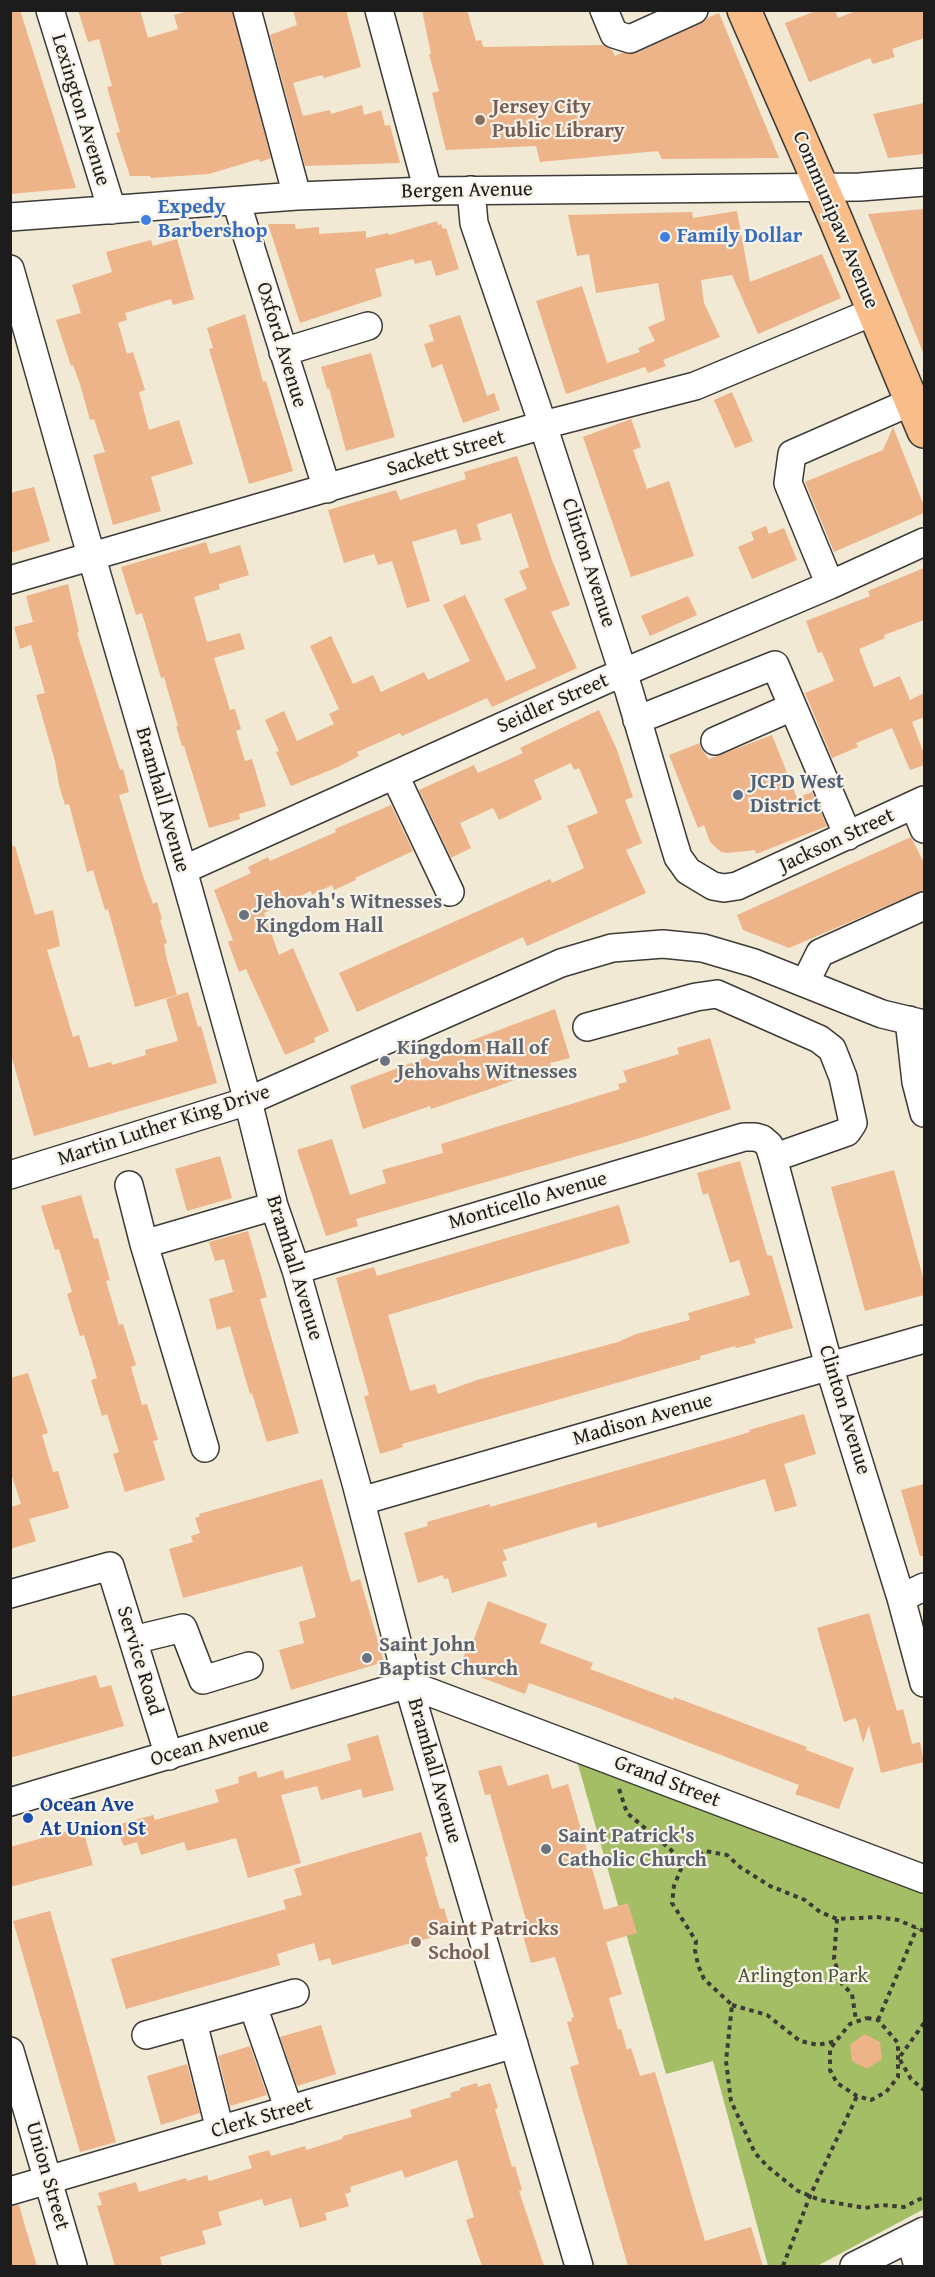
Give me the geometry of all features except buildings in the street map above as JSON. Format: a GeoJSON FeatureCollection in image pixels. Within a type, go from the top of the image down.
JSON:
{"type":"FeatureCollection","features":[{"type":"Feature","properties":{"kind":"main road","name":"Communipaw Avenue"},"geometry":{"type":"LineString","coordinates":[[744,10],[875,311],[917,401]]}},
{"type":"Feature","properties":{"kind":"street","name":"Lexington Avenue"},"geometry":{"type":"LineString","coordinates":[[50,10],[112,210]]}},
{"type":"Feature","properties":{"kind":"street"},"geometry":{"type":"LineString","coordinates":[[247,10],[297,196]]}},
{"type":"Feature","properties":{"kind":"street"},"geometry":{"type":"LineString","coordinates":[[379,10],[428,191]]}},
{"type":"Feature","properties":{"kind":"street"},"geometry":{"type":"LineString","coordinates":[[604,10],[614,34],[630,39],[694,10]]}},
{"type":"Feature","properties":{"kind":"street","name":"Bergen Avenue"},"geometry":{"type":"LineString","coordinates":[[10,217],[297,196],[471,190],[860,187],[924,182]]}},
{"type":"Feature","properties":{"kind":"street","name":"Clinton Avenue"},"geometry":{"type":"LineString","coordinates":[[471,190],[474,223],[543,425],[623,673],[678,857],[688,871],[713,886],[724,888],[749,882]]}},
{"type":"Feature","properties":{"kind":"street","name":"Oxford Avenue"},"geometry":{"type":"LineString","coordinates":[[236,201],[327,489]]}},
{"type":"Feature","properties":{"kind":"street","name":"Bramhall Avenue"},"geometry":{"type":"LineString","coordinates":[[10,269],[91,557],[183,870],[248,1101],[274,1206],[296,1270],[361,1501],[408,1684],[579,2266]]}},
{"type":"Feature","properties":{"kind":"street","name":"Sackett Street"},"geometry":{"type":"LineString","coordinates":[[10,580],[543,425],[695,386],[875,311]]}},
{"type":"Feature","properties":{"kind":"street"},"geometry":{"type":"LineString","coordinates":[[283,352],[368,327]]}},
{"type":"Feature","properties":{"kind":"street"},"geometry":{"type":"LineString","coordinates":[[830,585],[788,483],[792,454],[917,401]]}},
{"type":"Feature","properties":{"kind":"street","name":"Seidler Street"},"geometry":{"type":"LineString","coordinates":[[183,870],[623,673],[830,585],[924,542]]}},
{"type":"Feature","properties":{"kind":"street"},"geometry":{"type":"LineString","coordinates":[[637,720],[775,665],[848,836]]}},
{"type":"Feature","properties":{"kind":"street"},"geometry":{"type":"LineString","coordinates":[[715,741],[792,707]]}},
{"type":"Feature","properties":{"kind":"street"},"geometry":{"type":"LineString","coordinates":[[395,776],[450,892]]}},
{"type":"Feature","properties":{"kind":"street","name":"Jackson Street"},"geometry":{"type":"LineString","coordinates":[[749,882],[848,836],[921,812]]}},
{"type":"Feature","properties":{"kind":"street"},"geometry":{"type":"LineString","coordinates":[[805,983],[820,953],[924,906]]}},
{"type":"Feature","properties":{"kind":"street","name":"Martin Luther King Drive"},"geometry":{"type":"LineString","coordinates":[[12,1169],[248,1101],[561,963],[612,948],[663,944],[703,948],[754,963],[882,1014],[917,1022]]}},
{"type":"Feature","properties":{"kind":"street","name":"Monticello Avenue"},"geometry":{"type":"LineString","coordinates":[[296,1270],[744,1137],[754,1137],[767,1149],[847,1132],[852,1123],[843,1077],[832,1049],[819,1039],[717,994],[696,997],[587,1027]]}},
{"type":"Feature","properties":{"kind":"street"},"geometry":{"type":"LineString","coordinates":[[917,1022],[916,1082],[924,1109]]}},
{"type":"Feature","properties":{"kind":"street","name":"Clinton Avenue"},"geometry":{"type":"LineString","coordinates":[[767,1149],[830,1366],[913,1593],[924,1683]]}},
{"type":"Feature","properties":{"kind":"street"},"geometry":{"type":"LineString","coordinates":[[129,1185],[144,1244],[205,1448]]}},
{"type":"Feature","properties":{"kind":"street"},"geometry":{"type":"LineString","coordinates":[[144,1244],[274,1206]]}},
{"type":"Feature","properties":{"kind":"street","name":"Madison Avenue"},"geometry":{"type":"LineString","coordinates":[[361,1501],[924,1339]]}},
{"type":"Feature","properties":{"kind":"street","name":"Service Road"},"geometry":{"type":"LineString","coordinates":[[10,1594],[110,1566],[169,1756]]}},
{"type":"Feature","properties":{"kind":"street"},"geometry":{"type":"LineString","coordinates":[[133,1640],[183,1628],[203,1680],[249,1666]]}},
{"type":"Feature","properties":{"kind":"street","name":"Ocean Avenue"},"geometry":{"type":"LineString","coordinates":[[10,1802],[408,1684]]}},
{"type":"Feature","properties":{"kind":"street","name":"Grand Street"},"geometry":{"type":"LineString","coordinates":[[408,1684],[924,1879]]}},
{"type":"Feature","properties":{"kind":"street"},"geometry":{"type":"LineString","coordinates":[[146,2035],[295,1994]]}},
{"type":"Feature","properties":{"kind":"street"},"geometry":{"type":"LineString","coordinates":[[253,2006],[289,2110]]}},
{"type":"Feature","properties":{"kind":"street"},"geometry":{"type":"LineString","coordinates":[[193,2022],[220,2130]]}},
{"type":"Feature","properties":{"kind":"street","name":"Clerk Street"},"geometry":{"type":"LineString","coordinates":[[10,2191],[514,2044]]}},
{"type":"Feature","properties":{"kind":"street","name":"Union Street"},"geometry":{"type":"LineString","coordinates":[[10,2051],[74,2266]]}},
{"type":"Feature","properties":{"kind":"street"},"geometry":{"type":"LineString","coordinates":[[854,2266],[917,2234],[918,2266]]}},
{"type":"Feature","properties":{"kind":"path"},"geometry":{"type":"LineString","coordinates":[[617,1785],[627,1813],[671,1850],[683,1864]]}},
{"type":"Feature","properties":{"kind":"path"},"geometry":{"type":"LineString","coordinates":[[836,2041],[818,2045],[800,2040],[767,2015],[732,2005],[704,1979],[698,1965],[696,1941],[672,1903],[674,1886],[683,1864],[705,1851],[728,1855],[740,1867],[770,1886],[805,1900],[820,1912],[837,1919],[877,1917],[898,1920],[924,1931]]}},
{"type":"Feature","properties":{"kind":"path"},"geometry":{"type":"LineString","coordinates":[[837,1919],[834,1959],[842,1984],[852,1994],[856,2020]]}},
{"type":"Feature","properties":{"kind":"path"},"geometry":{"type":"LineString","coordinates":[[878,2020],[917,1928]]}},
{"type":"Feature","properties":{"kind":"path"},"geometry":{"type":"LineString","coordinates":[[732,2005],[726,2061],[731,2101],[756,2153],[768,2167],[798,2191],[820,2200],[866,2208],[882,2205],[904,2207],[924,2197]]}},
{"type":"Feature","properties":{"kind":"path"},"geometry":{"type":"LineString","coordinates":[[867,2018],[878,2020],[890,2031],[898,2043],[898,2077],[886,2092],[871,2100],[857,2096],[837,2083],[830,2070],[831,2049],[850,2024],[856,2020],[867,2018]]}},
{"type":"Feature","properties":{"kind":"path"},"geometry":{"type":"LineString","coordinates":[[899,2058],[924,2023]]}},
{"type":"Feature","properties":{"kind":"path"},"geometry":{"type":"LineString","coordinates":[[899,2058],[911,2079],[924,2090]]}},
{"type":"Feature","properties":{"kind":"path"},"geometry":{"type":"LineString","coordinates":[[783,2266],[810,2196],[857,2096]]}},
{"type":"Feature","properties":{"kind":"green space","name":"Arlington Park"},"geometry":{"type":"Polygon","coordinates":[[[577,1761],[924,1892],[924,2209],[817,2266],[768,2266],[713,2061],[666,2074],[577,1761]]]}},
{"type":"Feature","properties":{"kind":"place","name":"Jersey City Public Library"},"geometry":{"type":"Point","coordinates":[480,120]}},
{"type":"Feature","properties":{"kind":"place","name":"Expedy Barbershop"},"geometry":{"type":"Point","coordinates":[146,220]}},
{"type":"Feature","properties":{"kind":"place","name":"Family Dollar"},"geometry":{"type":"Point","coordinates":[665,237]}},
{"type":"Feature","properties":{"kind":"place","name":"JCPD West District"},"geometry":{"type":"Point","coordinates":[738,795]}},
{"type":"Feature","properties":{"kind":"place","name":"Jehovah's Witnesses Kingdom Hall"},"geometry":{"type":"Point","coordinates":[244,915]}},
{"type":"Feature","properties":{"kind":"place","name":"Kingdom Hall of Jehovahs Witnesses"},"geometry":{"type":"Point","coordinates":[385,1061]}},
{"type":"Feature","properties":{"kind":"place","name":"Saint John Baptist Church"},"geometry":{"type":"Point","coordinates":[367,1658]}},
{"type":"Feature","properties":{"kind":"place","name":"Ocean Ave At Union St"},"geometry":{"type":"Point","coordinates":[28,1818]}},
{"type":"Feature","properties":{"kind":"place","name":"Saint Patrick's Catholic Church"},"geometry":{"type":"Point","coordinates":[546,1849]}},
{"type":"Feature","properties":{"kind":"place","name":"Saint Patricks School"},"geometry":{"type":"Point","coordinates":[416,1942]}}]}
